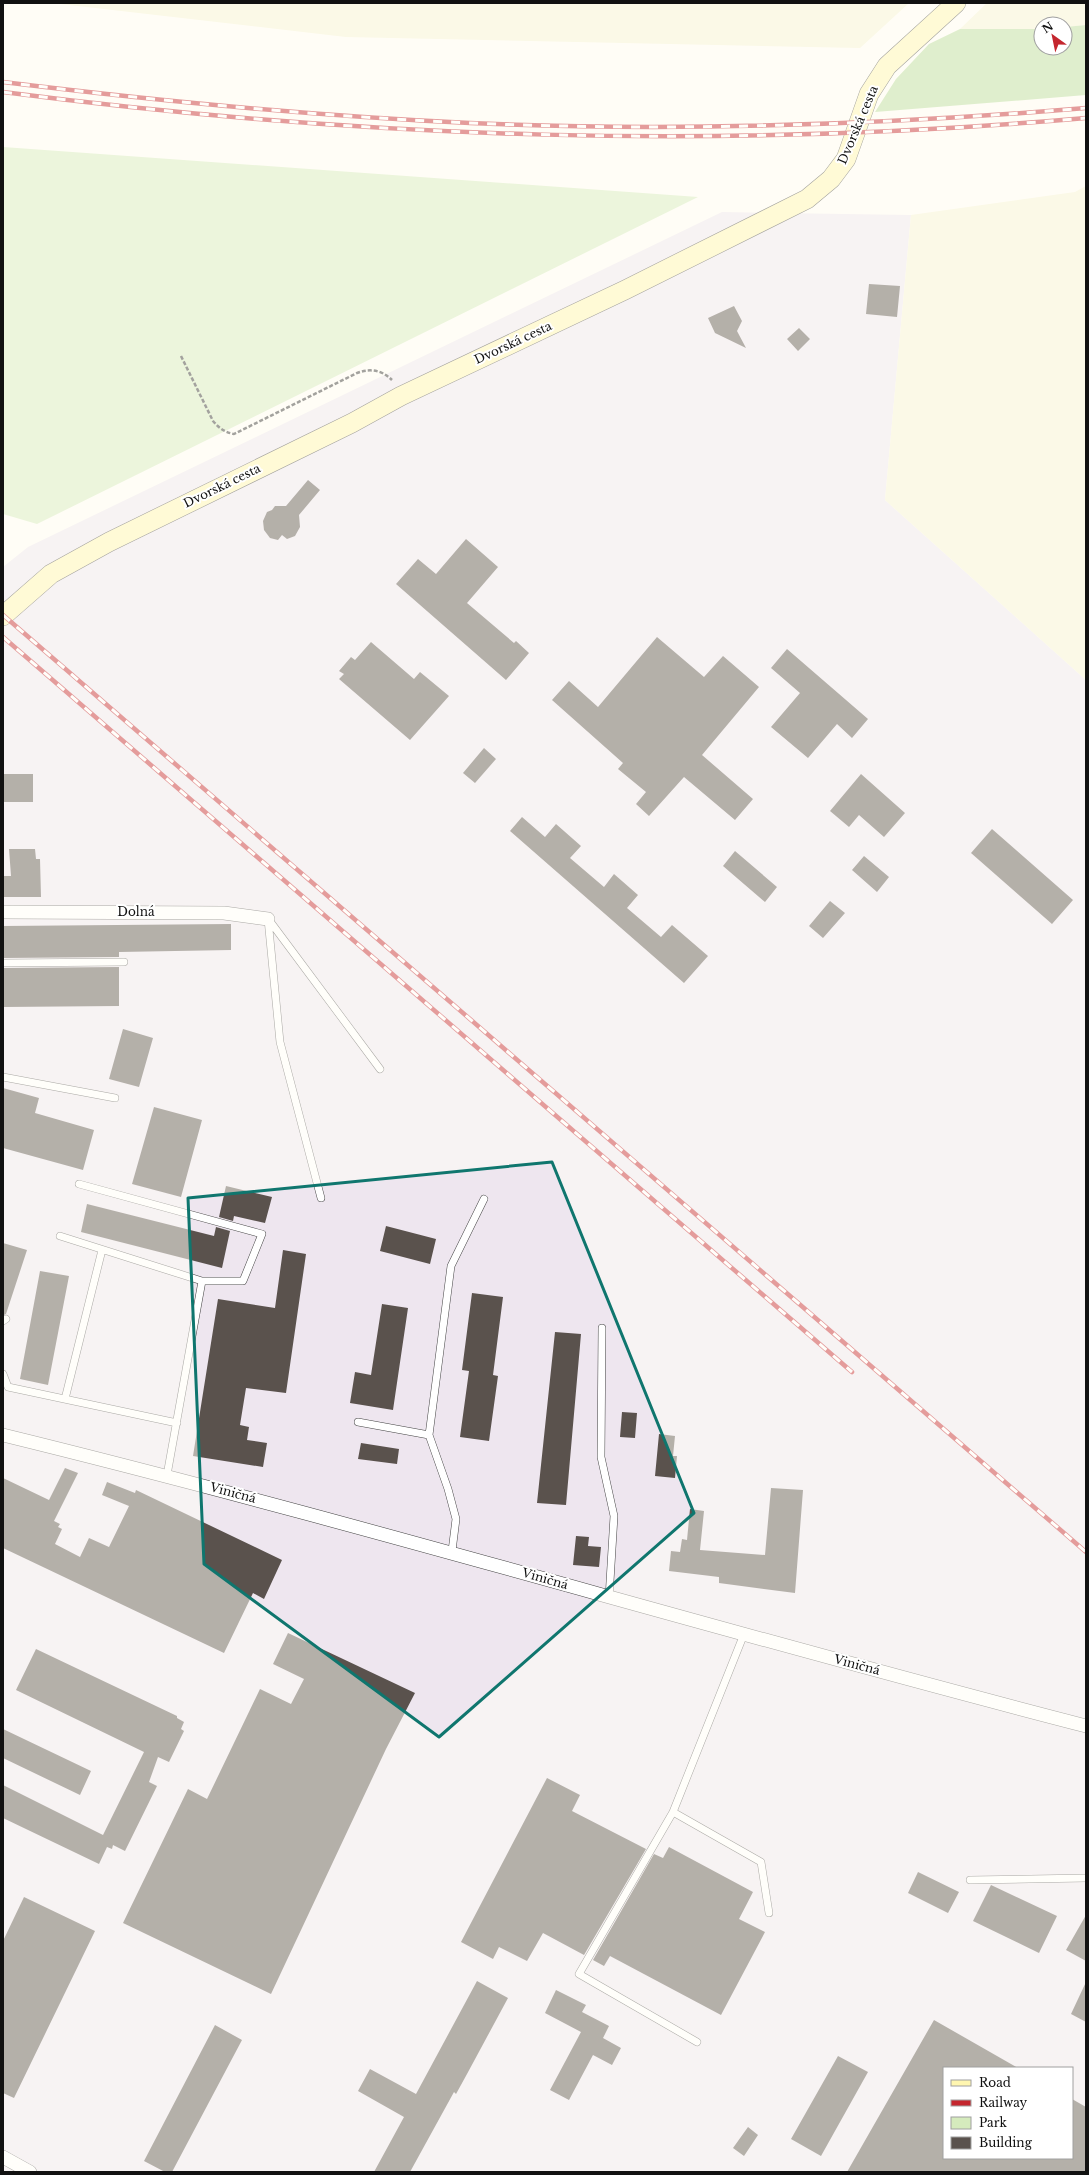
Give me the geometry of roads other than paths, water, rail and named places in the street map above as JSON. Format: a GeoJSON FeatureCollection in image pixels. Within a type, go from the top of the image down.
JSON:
{"type":"FeatureCollection","features":[{"type":"Feature","properties":{"kind":"street","name":"Dvorská cesta"},"geometry":{"type":"LineString","coordinates":[[3,616],[30,591],[75,560],[402,396],[790,208],[820,189],[840,170],[870,94],[887,66],[956,3]]}},
{"type":"Feature","properties":{"kind":"street","name":"Dolná"},"geometry":{"type":"LineString","coordinates":[[3,912],[224,913],[268,920]]}},
{"type":"Feature","properties":{"kind":"street","name":"Viničná"},"geometry":{"type":"LineString","coordinates":[[3,1435],[167,1475],[452,1552],[609,1598],[1086,1726]]}},
{"type":"Feature","properties":{"kind":"street"},"geometry":{"type":"LineString","coordinates":[[3,2157],[30,2172]]}},
{"type":"Feature","properties":{"kind":"lane"},"geometry":{"type":"LineString","coordinates":[[268,920],[380,1069]]}},
{"type":"Feature","properties":{"kind":"lane"},"geometry":{"type":"LineString","coordinates":[[268,920],[280,1042],[321,1198]]}},
{"type":"Feature","properties":{"kind":"lane"},"geometry":{"type":"LineString","coordinates":[[3,963],[124,962]]}},
{"type":"Feature","properties":{"kind":"lane"},"geometry":{"type":"LineString","coordinates":[[3,1077],[115,1098]]}},
{"type":"Feature","properties":{"kind":"lane"},"geometry":{"type":"LineString","coordinates":[[60,1236],[202,1281],[243,1281],[262,1234],[79,1184]]}},
{"type":"Feature","properties":{"kind":"lane"},"geometry":{"type":"LineString","coordinates":[[452,1552],[456,1519],[448,1489],[429,1435],[451,1266],[484,1199]]}},
{"type":"Feature","properties":{"kind":"lane"},"geometry":{"type":"LineString","coordinates":[[65,1399],[102,1250]]}},
{"type":"Feature","properties":{"kind":"lane"},"geometry":{"type":"LineString","coordinates":[[167,1475],[202,1281]]}},
{"type":"Feature","properties":{"kind":"lane"},"geometry":{"type":"LineString","coordinates":[[602,1328],[601,1456],[614,1516],[609,1598]]}},
{"type":"Feature","properties":{"kind":"lane"},"geometry":{"type":"LineString","coordinates":[[3,1374],[8,1387],[177,1423]]}},
{"type":"Feature","properties":{"kind":"lane"},"geometry":{"type":"LineString","coordinates":[[358,1422],[429,1435]]}},
{"type":"Feature","properties":{"kind":"lane"},"geometry":{"type":"LineString","coordinates":[[697,2042],[580,1974],[673,1812],[744,1634]]}},
{"type":"Feature","properties":{"kind":"lane"},"geometry":{"type":"LineString","coordinates":[[673,1812],[761,1862],[769,1913]]}},
{"type":"Feature","properties":{"kind":"lane"},"geometry":{"type":"LineString","coordinates":[[970,1880],[1086,1878]]}},
{"type":"Feature","properties":{"kind":"railway"},"geometry":{"type":"LineString","coordinates":[[3,82],[295,112],[412,120],[547,126],[701,127],[855,123],[1086,108]]}},
{"type":"Feature","properties":{"kind":"railway"},"geometry":{"type":"LineString","coordinates":[[3,92],[139,108],[274,120],[409,129],[544,135],[679,136],[814,134],[950,128],[1086,118]]}},
{"type":"Feature","properties":{"kind":"railway"},"geometry":{"type":"LineString","coordinates":[[3,615],[1086,1552]]}},
{"type":"Feature","properties":{"kind":"railway"},"geometry":{"type":"LineString","coordinates":[[3,637],[852,1372]]}}]}
